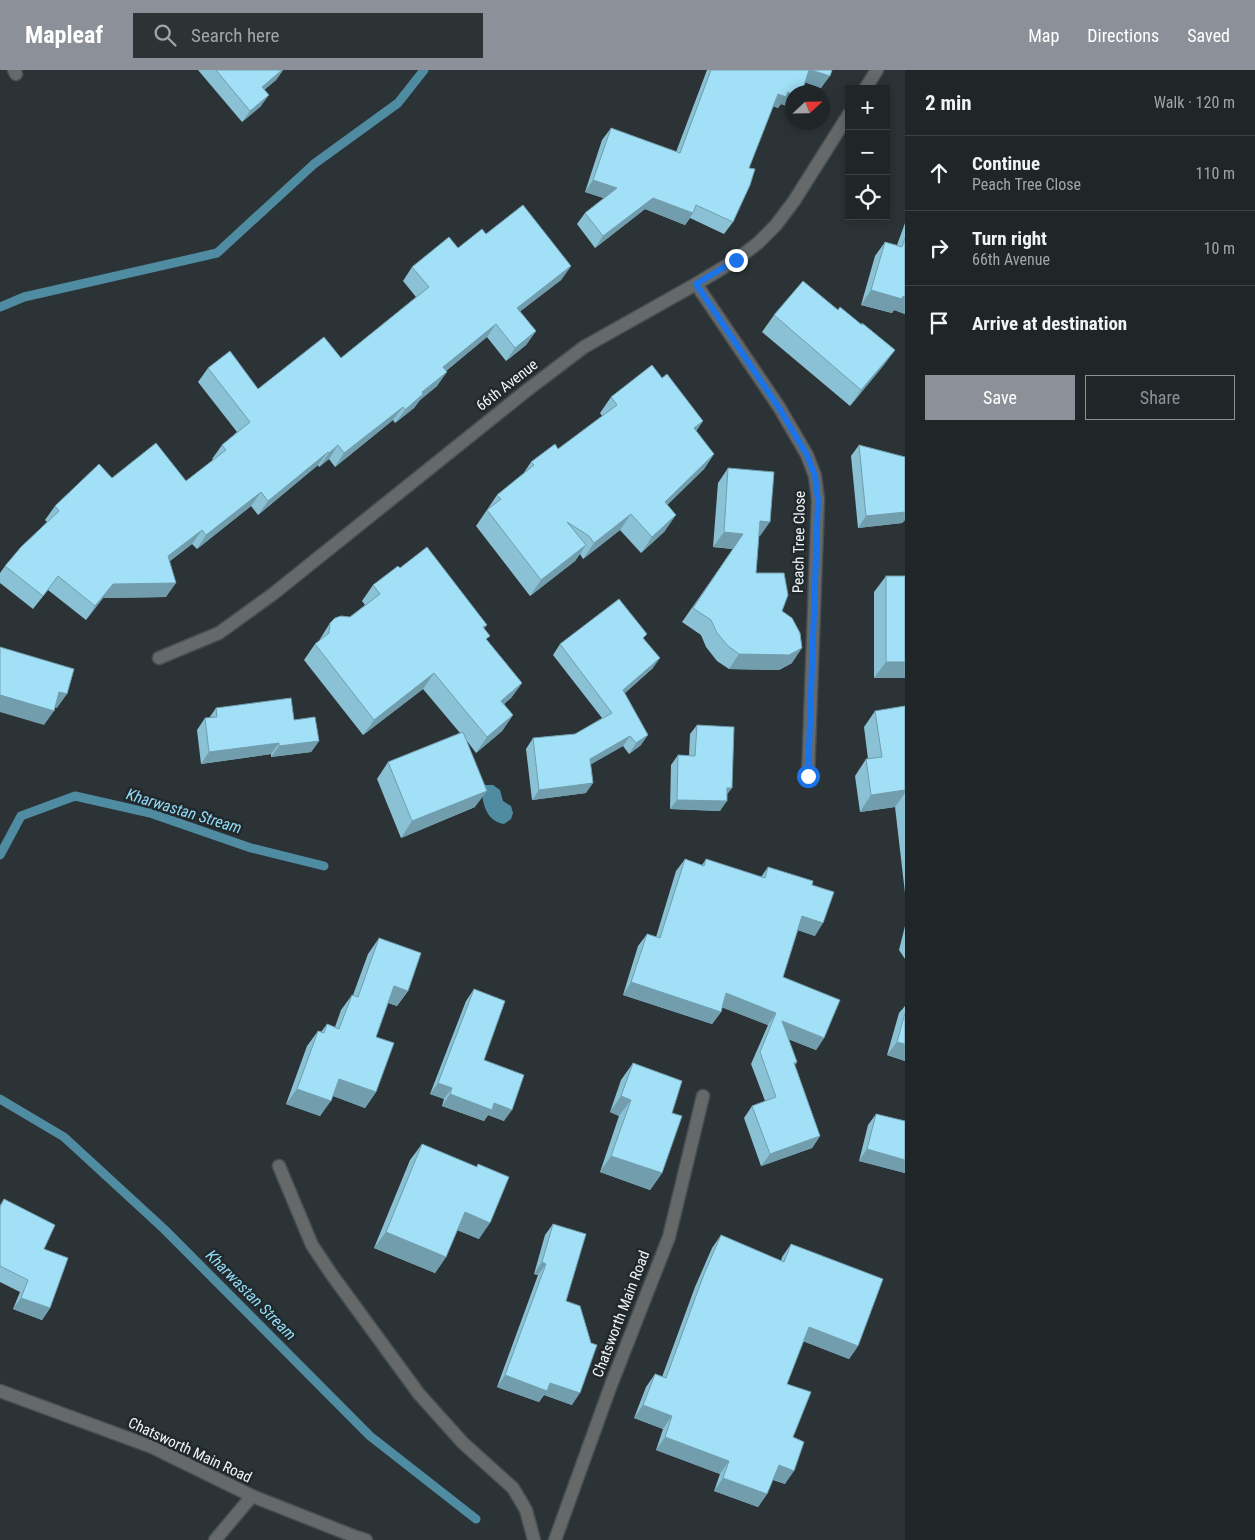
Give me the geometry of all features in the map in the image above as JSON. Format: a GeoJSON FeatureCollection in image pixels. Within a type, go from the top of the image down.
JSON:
{"type":"FeatureCollection","features":[{"type":"Feature","properties":{"kind":"street"},"geometry":{"type":"LineString","coordinates":[[868,85],[877,70]]}},
{"type":"Feature","properties":{"kind":"street","name":"66th Avenue"},"geometry":{"type":"LineString","coordinates":[[159,658],[219,634],[273,594],[526,390],[584,347],[696,284],[736,260],[758,243],[776,225],[794,201],[845,120]]}},
{"type":"Feature","properties":{"kind":"street","name":"Peach Tree Close"},"geometry":{"type":"LineString","coordinates":[[696,284],[779,408],[807,455],[815,476],[818,500],[808,776]]}},
{"type":"Feature","properties":{"kind":"street","name":"Chatsworth Main Road"},"geometry":{"type":"LineString","coordinates":[[555,1540],[611,1385],[669,1237],[703,1096]]}},
{"type":"Feature","properties":{"kind":"street"},"geometry":{"type":"LineString","coordinates":[[279,1166],[312,1245],[332,1275],[419,1394],[462,1443],[513,1488],[526,1510],[534,1540]]}},
{"type":"Feature","properties":{"kind":"street","name":"Chatsworth Main Road"},"geometry":{"type":"LineString","coordinates":[[0,1391],[152,1447],[252,1496],[359,1539]]}},
{"type":"Feature","properties":{"kind":"street"},"geometry":{"type":"LineString","coordinates":[[215,1540],[252,1496]]}},
{"type":"Feature","properties":{"kind":"water"},"geometry":{"type":"Polygon","coordinates":[[[481,783],[493,785],[500,790],[503,801],[511,806],[513,813],[511,819],[504,824],[492,819],[488,814],[483,802],[481,783]]]}},
{"type":"Feature","properties":{"kind":"building"},"geometry":{"type":"Polygon","coordinates":[[[216,70],[282,70],[262,87],[269,95],[250,111],[216,70]]]}},
{"type":"Feature","properties":{"kind":"building"},"geometry":{"type":"Polygon","coordinates":[[[711,70],[809,70],[804,85],[785,85],[785,97],[778,94],[749,168],[755,169],[750,185],[733,222],[696,205],[693,213],[653,198],[603,236],[585,213],[617,188],[593,180],[611,128],[680,153],[711,70]]]}},
{"type":"Feature","properties":{"kind":"building"},"geometry":{"type":"Polygon","coordinates":[[[811,70],[832,70],[830,76],[811,70]]]}},
{"type":"Feature","properties":{"kind":"building"},"geometry":{"type":"Polygon","coordinates":[[[523,205],[571,266],[517,308],[536,331],[515,348],[496,324],[443,367],[447,372],[422,392],[423,394],[405,410],[403,407],[344,453],[338,445],[268,501],[261,492],[206,535],[202,530],[168,556],[176,583],[113,584],[95,606],[58,576],[43,596],[5,566],[21,547],[59,511],[55,506],[99,464],[112,478],[156,443],[186,481],[226,450],[222,445],[250,422],[208,368],[230,351],[258,389],[324,337],[341,358],[429,287],[412,267],[449,237],[458,248],[482,229],[486,234],[523,205]]]}},
{"type":"Feature","properties":{"kind":"building"},"geometry":{"type":"Polygon","coordinates":[[[905,238],[905,297],[903,296],[902,299],[871,290],[885,242],[902,247],[905,238]]]}},
{"type":"Feature","properties":{"kind":"building"},"geometry":{"type":"Polygon","coordinates":[[[803,281],[838,310],[840,307],[895,350],[861,390],[774,315],[803,281]]]}},
{"type":"Feature","properties":{"kind":"building"},"geometry":{"type":"Polygon","coordinates":[[[652,365],[662,378],[667,374],[703,421],[694,428],[714,454],[665,502],[676,515],[652,537],[631,514],[594,543],[589,536],[567,522],[586,545],[541,580],[487,510],[501,499],[497,495],[534,465],[531,462],[555,444],[558,449],[617,405],[611,397],[652,365]]]}},
{"type":"Feature","properties":{"kind":"building"},"geometry":{"type":"Polygon","coordinates":[[[859,445],[905,457],[905,512],[866,516],[859,445]]]}},
{"type":"Feature","properties":{"kind":"building"},"geometry":{"type":"Polygon","coordinates":[[[728,468],[774,472],[770,522],[760,521],[756,573],[784,573],[788,595],[782,611],[792,618],[800,633],[802,648],[789,655],[739,654],[728,646],[717,633],[711,620],[693,608],[743,534],[724,532],[728,468]]]}},
{"type":"Feature","properties":{"kind":"building"},"geometry":{"type":"Polygon","coordinates":[[[427,547],[487,625],[483,627],[490,636],[486,639],[522,683],[501,701],[513,715],[487,737],[434,673],[374,720],[315,644],[329,633],[330,623],[335,618],[341,616],[350,617],[380,594],[373,585],[398,566],[400,568],[427,547]]]}},
{"type":"Feature","properties":{"kind":"building"},"geometry":{"type":"Polygon","coordinates":[[[886,576],[905,576],[905,662],[886,662],[886,576]]]}},
{"type":"Feature","properties":{"kind":"building"},"geometry":{"type":"Polygon","coordinates":[[[619,599],[647,634],[643,638],[660,658],[623,690],[648,735],[636,743],[630,736],[590,759],[593,783],[539,790],[533,738],[575,734],[612,713],[560,644],[619,599]]]}},
{"type":"Feature","properties":{"kind":"building"},"geometry":{"type":"Polygon","coordinates":[[[0,647],[74,669],[67,694],[59,692],[54,711],[0,695],[0,647]]]}},
{"type":"Feature","properties":{"kind":"building"},"geometry":{"type":"Polygon","coordinates":[[[291,698],[294,720],[315,717],[319,741],[279,746],[279,743],[209,752],[205,718],[217,717],[216,708],[291,698]]]}},
{"type":"Feature","properties":{"kind":"building"},"geometry":{"type":"Polygon","coordinates":[[[905,706],[905,790],[871,795],[866,759],[882,757],[875,711],[905,706]]]}},
{"type":"Feature","properties":{"kind":"building"},"geometry":{"type":"Polygon","coordinates":[[[697,725],[734,727],[732,788],[727,788],[727,801],[677,800],[678,755],[695,756],[697,725]]]}},
{"type":"Feature","properties":{"kind":"building"},"geometry":{"type":"Polygon","coordinates":[[[463,732],[487,791],[412,821],[388,762],[463,732]]]}},
{"type":"Feature","properties":{"kind":"building"},"geometry":{"type":"Polygon","coordinates":[[[685,859],[704,866],[706,859],[765,878],[768,867],[813,881],[812,885],[834,892],[823,923],[802,916],[783,977],[840,1000],[824,1038],[782,1021],[797,1062],[794,1063],[820,1136],[770,1154],[752,1106],[776,1097],[760,1052],[776,1013],[726,993],[721,1012],[631,982],[647,934],[660,938],[685,859]]]}},
{"type":"Feature","properties":{"kind":"building"},"geometry":{"type":"Polygon","coordinates":[[[379,938],[421,953],[408,991],[394,986],[376,1037],[394,1043],[376,1092],[339,1079],[331,1101],[297,1089],[318,1031],[324,1033],[327,1024],[339,1029],[352,995],[358,997],[379,938]]]}},
{"type":"Feature","properties":{"kind":"building"},"geometry":{"type":"Polygon","coordinates":[[[474,989],[505,1001],[484,1060],[524,1075],[512,1110],[494,1103],[492,1110],[450,1094],[452,1088],[438,1083],[474,989]]]}},
{"type":"Feature","properties":{"kind":"building"},"geometry":{"type":"Polygon","coordinates":[[[905,1013],[905,1044],[897,1042],[905,1013]]]}},
{"type":"Feature","properties":{"kind":"building"},"geometry":{"type":"Polygon","coordinates":[[[633,1063],[682,1081],[672,1113],[682,1116],[662,1173],[611,1156],[631,1100],[621,1096],[633,1063]]]}},
{"type":"Feature","properties":{"kind":"building"},"geometry":{"type":"Polygon","coordinates":[[[876,1114],[905,1121],[905,1160],[867,1149],[876,1114]]]}},
{"type":"Feature","properties":{"kind":"building"},"geometry":{"type":"Polygon","coordinates":[[[422,1144],[477,1167],[478,1164],[509,1177],[490,1223],[465,1212],[446,1257],[386,1232],[422,1144]]]}},
{"type":"Feature","properties":{"kind":"building"},"geometry":{"type":"Polygon","coordinates":[[[4,1199],[55,1225],[44,1249],[68,1258],[50,1308],[21,1298],[28,1280],[0,1266],[0,1207],[4,1199]]]}},
{"type":"Feature","properties":{"kind":"building"},"geometry":{"type":"Polygon","coordinates":[[[553,1224],[586,1234],[566,1301],[580,1306],[591,1343],[597,1345],[580,1393],[550,1383],[547,1391],[505,1375],[546,1264],[542,1262],[553,1224]]]}},
{"type":"Feature","properties":{"kind":"building"},"geometry":{"type":"Polygon","coordinates":[[[721,1235],[784,1262],[791,1244],[883,1279],[858,1346],[809,1327],[787,1384],[811,1392],[793,1437],[804,1442],[794,1471],[779,1465],[767,1494],[723,1478],[729,1461],[665,1437],[672,1416],[643,1405],[655,1374],[666,1378],[704,1274],[721,1235]]]}},
{"type":"Feature","properties":{"kind":"waterway"},"geometry":{"type":"LineString","coordinates":[[0,307],[24,297],[217,253],[314,164],[398,103],[424,70]]}},
{"type":"Feature","properties":{"kind":"waterway","name":"Kharwastan Stream"},"geometry":{"type":"LineString","coordinates":[[0,855],[21,816],[75,796],[150,813],[251,848],[324,866]]}},
{"type":"Feature","properties":{"kind":"waterway","name":"Kharwastan Stream"},"geometry":{"type":"LineString","coordinates":[[0,1099],[64,1137],[164,1229],[370,1436],[476,1519]]}},
{"type":"Feature","properties":{"kind":"route"},"geometry":{"type":"LineString","coordinates":[[736,260],[696,284],[779,408],[807,455],[815,476],[818,500],[808,776]]}}]}
